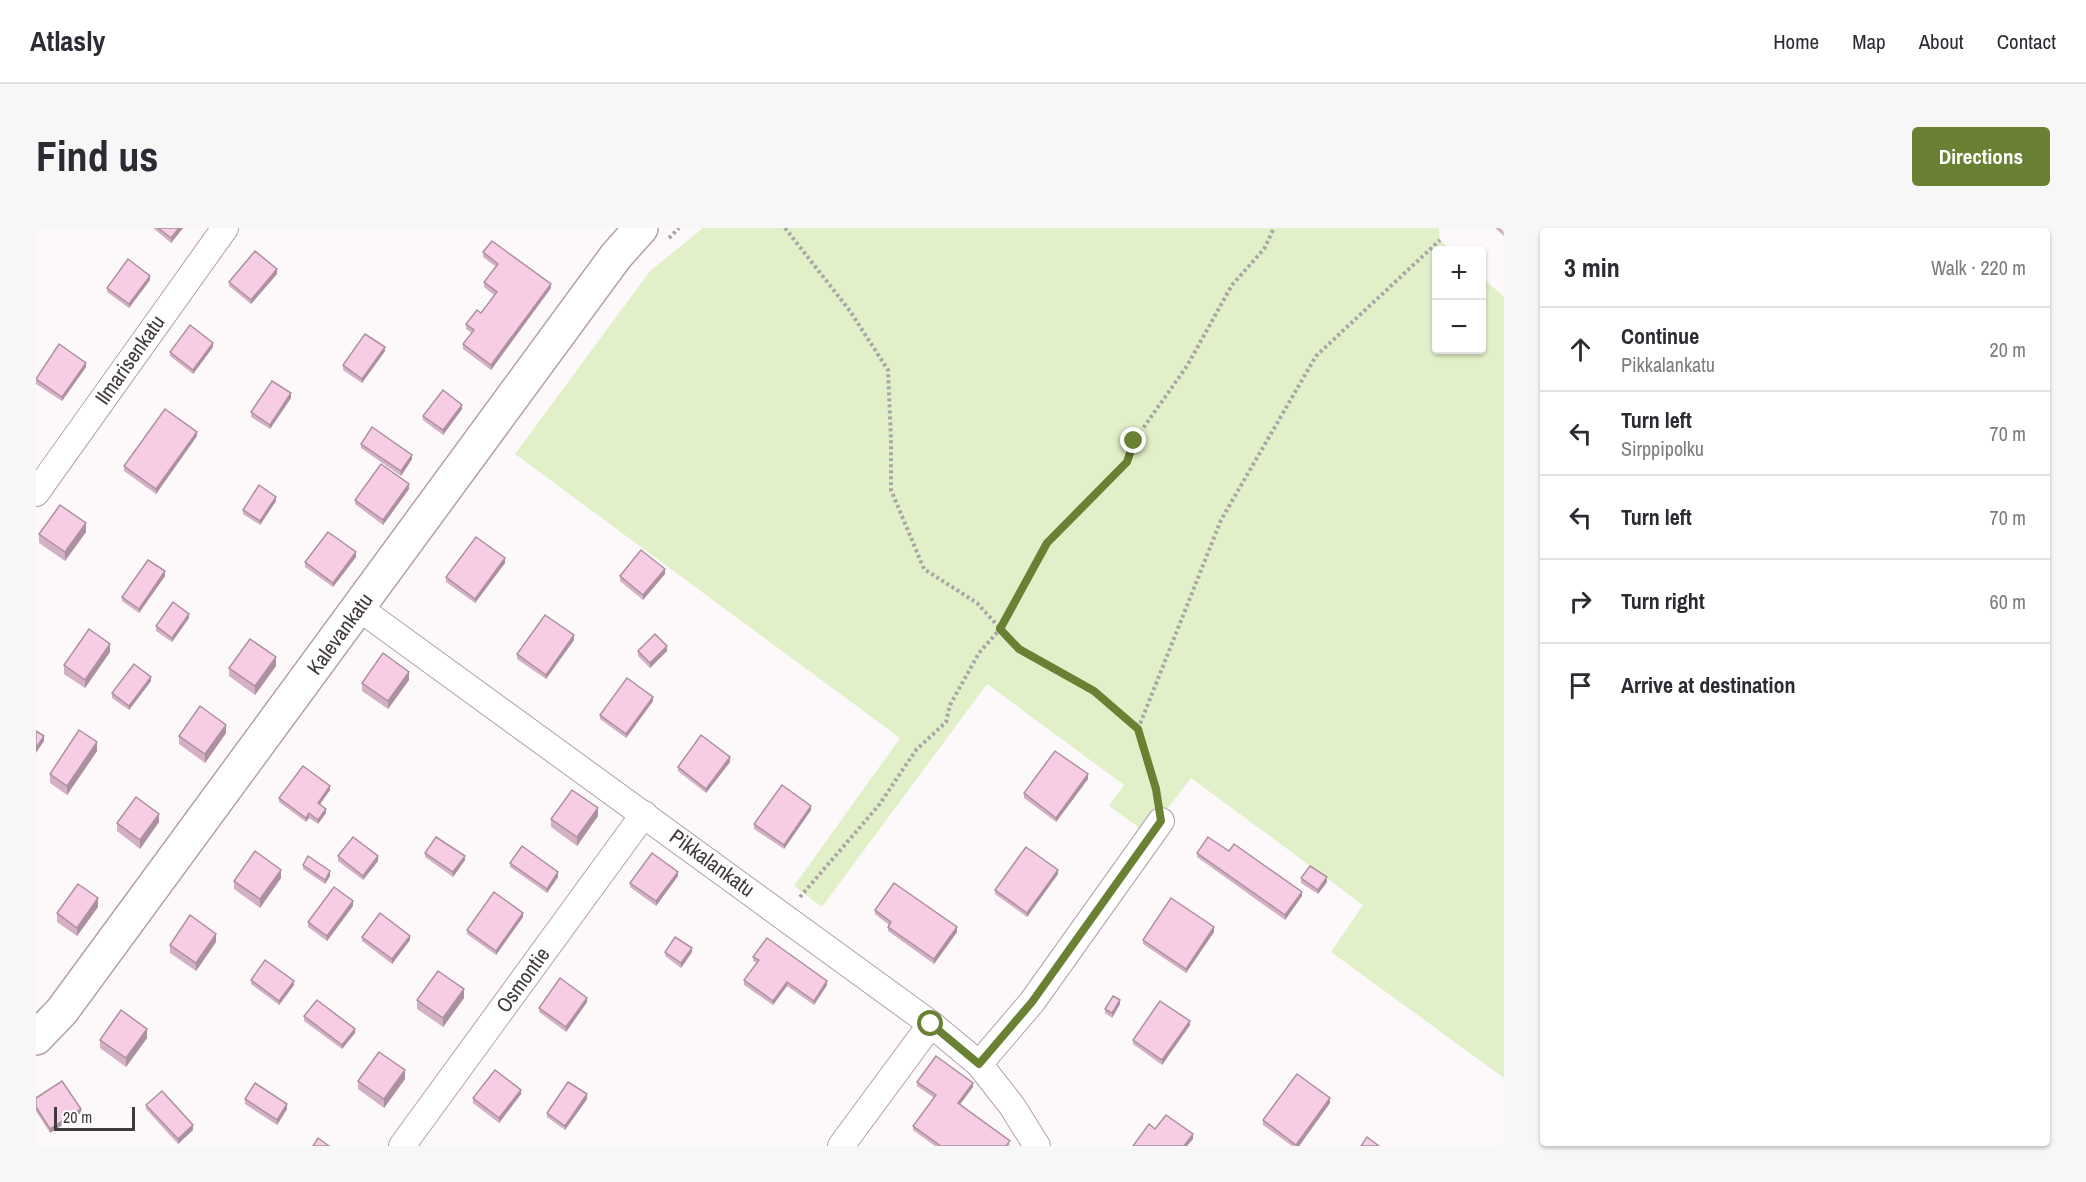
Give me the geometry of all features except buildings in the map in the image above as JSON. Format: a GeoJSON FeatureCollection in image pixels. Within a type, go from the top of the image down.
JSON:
{"type":"FeatureCollection","features":[{"type":"Feature","properties":{"kind":"main road","name":"Kalevankatu"},"geometry":{"type":"LineString","coordinates":[[36,1038],[62,1011],[616,256],[641,228]]}},
{"type":"Feature","properties":{"kind":"street","name":"Ilmarisenkatu"},"geometry":{"type":"LineString","coordinates":[[36,493],[225,228]]}},
{"type":"Feature","properties":{"kind":"street","name":"Pikkalankatu"},"geometry":{"type":"LineString","coordinates":[[359,608],[931,1024],[979,1064],[1012,1106],[1037,1146]]}},
{"type":"Feature","properties":{"kind":"street","name":"Osmontie"},"geometry":{"type":"LineString","coordinates":[[402,1146],[644,814]]}},
{"type":"Feature","properties":{"kind":"street"},"geometry":{"type":"LineString","coordinates":[[979,1064],[1032,1002],[1161,821]]}},
{"type":"Feature","properties":{"kind":"street"},"geometry":{"type":"LineString","coordinates":[[842,1146],[931,1024]]}},
{"type":"Feature","properties":{"kind":"path"},"geometry":{"type":"LineString","coordinates":[[786,228],[850,311],[888,370],[891,490],[924,568],[976,603],[1019,649],[1094,691],[1138,729],[1156,789],[1161,821]]}},
{"type":"Feature","properties":{"kind":"path"},"geometry":{"type":"LineString","coordinates":[[797,900],[879,805],[916,750],[946,722],[950,705],[979,653],[1000,629],[1047,543],[1127,462],[1134,441],[1187,366],[1232,285],[1264,249],[1274,228]]}},
{"type":"Feature","properties":{"kind":"path"},"geometry":{"type":"LineString","coordinates":[[1138,729],[1221,520],[1316,356],[1440,240]]}},
{"type":"Feature","properties":{"kind":"green space"},"geometry":{"type":"Polygon","coordinates":[[[703,228],[1439,228],[1440,240],[1447,246],[1432,246],[1432,354],[1486,354],[1486,281],[1504,297],[1504,1078],[1331,952],[1363,905],[1191,778],[1148,834],[1109,806],[1124,785],[987,684],[822,907],[794,886],[900,738],[515,454],[650,271],[703,228]]]}},
{"type":"Feature","properties":{"kind":"route"},"geometry":{"type":"LineString","coordinates":[[931,1024],[979,1064],[1032,1002],[1161,821],[1156,789],[1138,729],[1094,691],[1019,649],[1000,629],[1047,543],[1127,462],[1134,441]]}}]}
